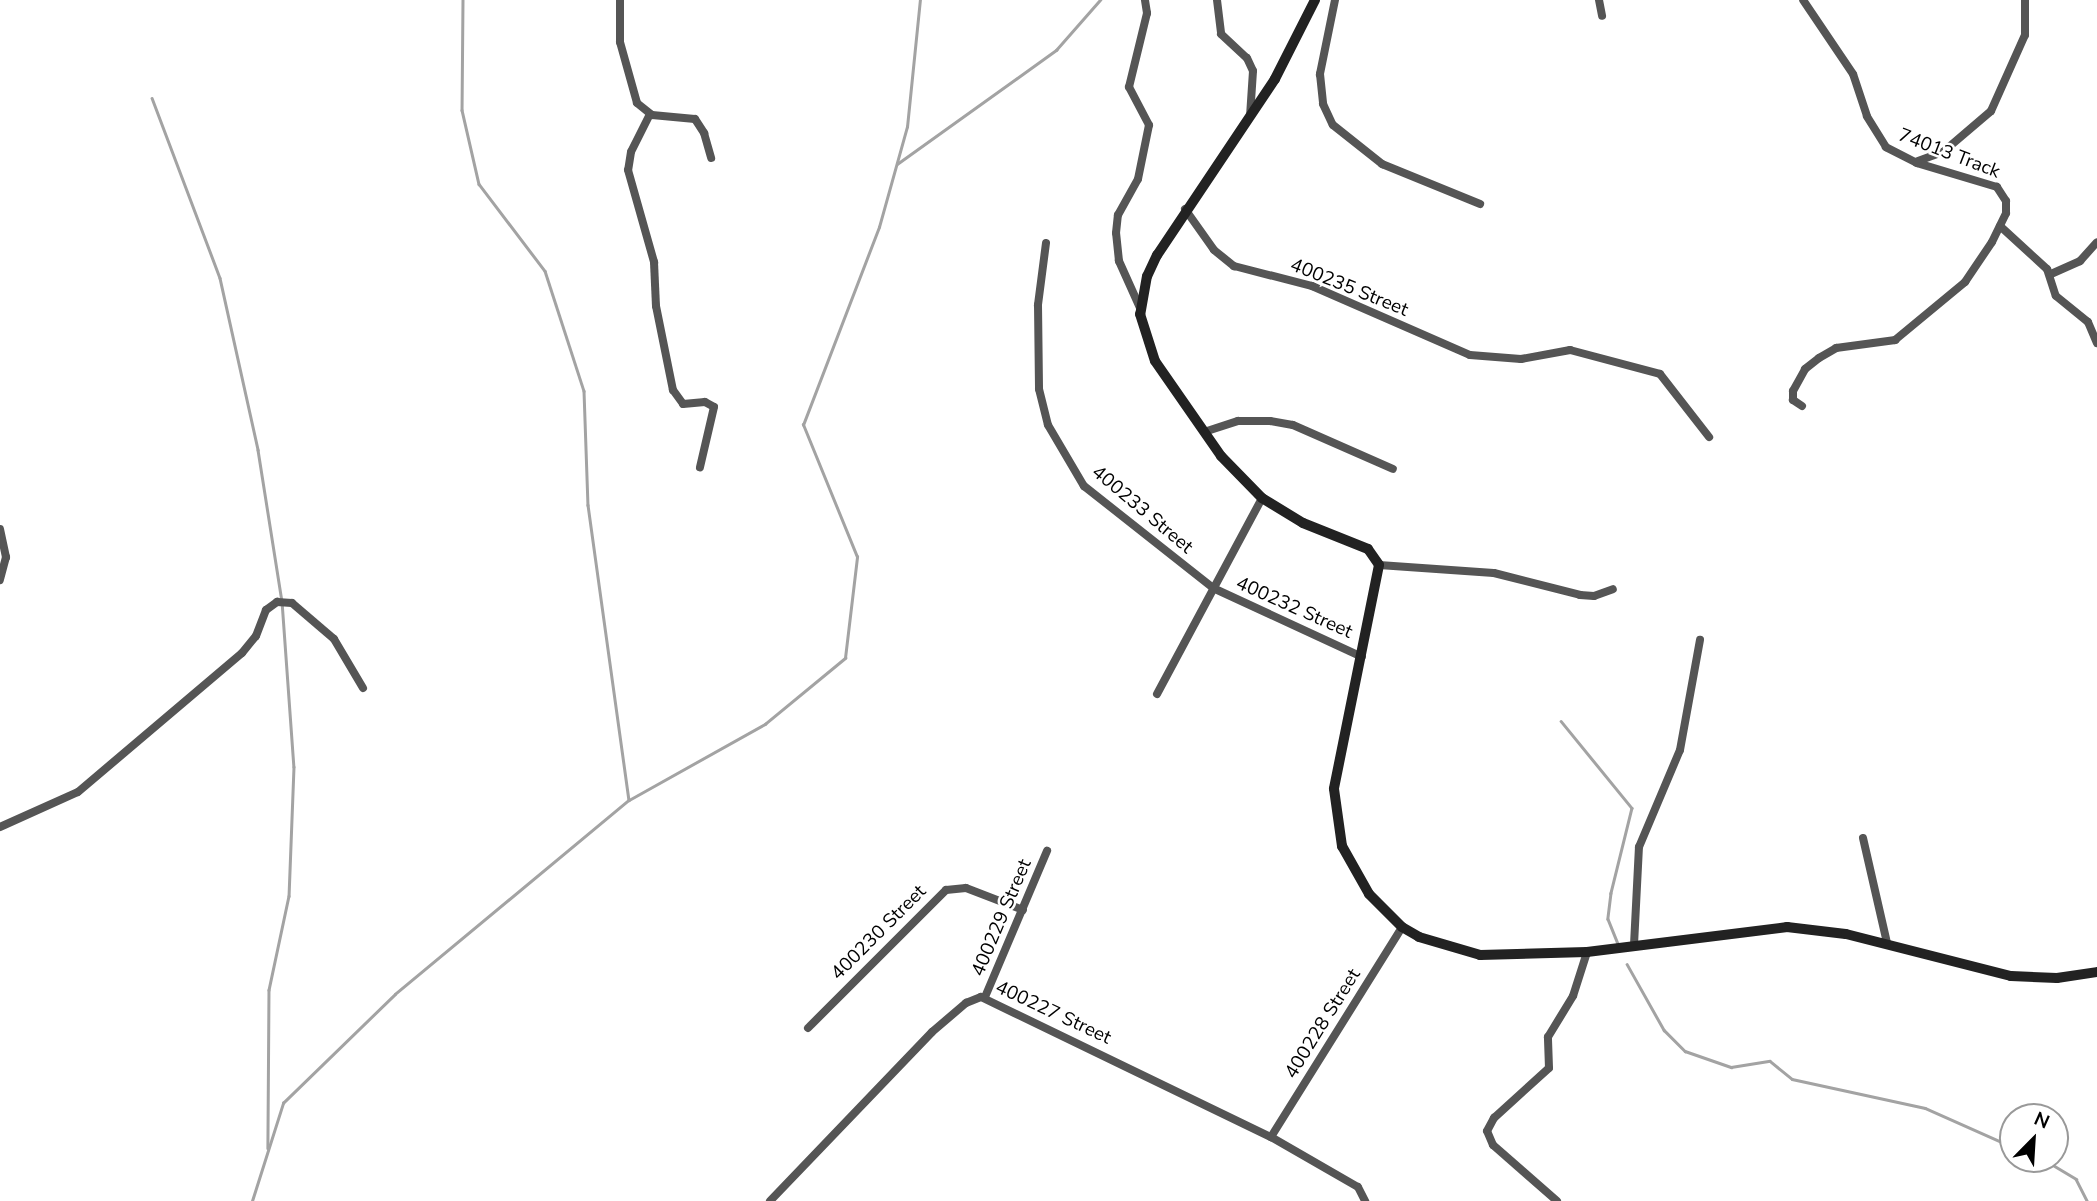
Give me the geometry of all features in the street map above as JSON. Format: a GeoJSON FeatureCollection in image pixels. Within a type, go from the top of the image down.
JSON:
{"type":"FeatureCollection","features":[{"type":"Feature","properties":{"kind":"street"},"geometry":{"type":"LineString","coordinates":[[620,0],[618,29],[629,86],[637,103],[650,114],[695,119],[705,133],[711,158]]}},
{"type":"Feature","properties":{"kind":"street"},"geometry":{"type":"LineString","coordinates":[[1141,310],[1119,261],[1116,233],[1118,215],[1138,179],[1149,125],[1129,87],[1147,13],[1145,0]]}},
{"type":"Feature","properties":{"kind":"street"},"geometry":{"type":"LineString","coordinates":[[1217,0],[1221,34],[1247,58],[1253,71],[1250,116]]}},
{"type":"Feature","properties":{"kind":"street"},"geometry":{"type":"LineString","coordinates":[[1315,0],[1275,79],[1185,209],[1147,276],[1141,310],[1142,327],[1155,360],[1204,432],[1262,498],[1303,523],[1368,549],[1379,565],[1362,656],[1338,759],[1336,819],[1355,873],[1381,909],[1402,927],[1437,945],[1480,955],[1587,952],[1787,927],[1887,943],[2011,976],[2057,978],[2097,972]]}},
{"type":"Feature","properties":{"kind":"street"},"geometry":{"type":"LineString","coordinates":[[1335,0],[1320,74],[1323,104],[1333,125],[1382,164],[1480,204]]}},
{"type":"Feature","properties":{"kind":"street"},"geometry":{"type":"LineString","coordinates":[[1599,0],[1602,16]]}},
{"type":"Feature","properties":{"kind":"street","name":"74013 Track"},"geometry":{"type":"LineString","coordinates":[[1803,0],[1853,74],[1875,133],[1886,147],[1912,161],[1997,187],[2006,201],[2000,226]]}},
{"type":"Feature","properties":{"kind":"street"},"geometry":{"type":"LineString","coordinates":[[1912,161],[1925,160],[1942,152],[1991,111],[2025,35],[2025,0]]}},
{"type":"Feature","properties":{"kind":"street"},"geometry":{"type":"LineString","coordinates":[[650,114],[631,152],[628,170],[654,262],[656,306],[673,390],[683,404],[705,402],[714,407],[700,467]]}},
{"type":"Feature","properties":{"kind":"street","name":"400235 Street"},"geometry":{"type":"LineString","coordinates":[[1185,209],[1214,250],[1234,266],[1312,286],[1470,355],[1500,358],[1570,350],[1655,372],[1709,437]]}},
{"type":"Feature","properties":{"kind":"street"},"geometry":{"type":"LineString","coordinates":[[1802,406],[1793,401],[1793,391],[1813,362],[1836,348],[1887,343],[1913,327],[1965,282],[2000,226],[2051,274],[2056,296],[2088,322],[2097,343]]}},
{"type":"Feature","properties":{"kind":"street"},"geometry":{"type":"LineString","coordinates":[[2051,274],[2080,261],[2097,242]]}},
{"type":"Feature","properties":{"kind":"street","name":"400233 Street"},"geometry":{"type":"LineString","coordinates":[[1046,243],[1035,347],[1039,389],[1048,425],[1084,486],[1213,588]]}},
{"type":"Feature","properties":{"kind":"street"},"geometry":{"type":"LineString","coordinates":[[1204,432],[1238,421],[1270,421],[1293,425],[1392,469]]}},
{"type":"Feature","properties":{"kind":"street"},"geometry":{"type":"LineString","coordinates":[[1157,694],[1163,673],[1262,498]]}},
{"type":"Feature","properties":{"kind":"street"},"geometry":{"type":"LineString","coordinates":[[0,529],[6,557],[0,580]]}},
{"type":"Feature","properties":{"kind":"street"},"geometry":{"type":"LineString","coordinates":[[1379,565],[1493,573],[1580,595],[1594,596],[1613,589]]}},
{"type":"Feature","properties":{"kind":"street","name":"400232 Street"},"geometry":{"type":"LineString","coordinates":[[1213,588],[1362,656]]}},
{"type":"Feature","properties":{"kind":"street"},"geometry":{"type":"LineString","coordinates":[[0,827],[78,792],[242,653],[256,636],[266,610],[277,602],[292,603],[334,639],[363,688]]}},
{"type":"Feature","properties":{"kind":"street"},"geometry":{"type":"LineString","coordinates":[[1634,945],[1639,847],[1680,750],[1700,640]]}},
{"type":"Feature","properties":{"kind":"street"},"geometry":{"type":"LineString","coordinates":[[1863,838],[1887,943]]}},
{"type":"Feature","properties":{"kind":"street","name":"400229 Street"},"geometry":{"type":"LineString","coordinates":[[985,997],[1047,851]]}},
{"type":"Feature","properties":{"kind":"street","name":"400230 Street"},"geometry":{"type":"LineString","coordinates":[[808,1028],[946,890],[966,888],[1023,910]]}},
{"type":"Feature","properties":{"kind":"street","name":"400228 Street"},"geometry":{"type":"LineString","coordinates":[[1271,1137],[1402,927]]}},
{"type":"Feature","properties":{"kind":"street"},"geometry":{"type":"LineString","coordinates":[[1557,1201],[1493,1145],[1487,1131],[1494,1118],[1549,1068],[1548,1037],[1576,990],[1587,952]]}},
{"type":"Feature","properties":{"kind":"street","name":"400227 Street"},"geometry":{"type":"LineString","coordinates":[[770,1201],[942,1023],[972,999],[985,997],[1271,1137],[1358,1187],[1365,1200]]}},
{"type":"Feature","properties":{"kind":"waterway"},"geometry":{"type":"LineString","coordinates":[[463,0],[462,110],[479,184],[545,271],[584,391],[588,505],[629,800]]}},
{"type":"Feature","properties":{"kind":"waterway"},"geometry":{"type":"LineString","coordinates":[[252,1201],[283,1103],[395,994],[629,800],[765,724],[845,658],[857,557],[803,425],[879,227],[907,127],[920,0]]}},
{"type":"Feature","properties":{"kind":"waterway"},"geometry":{"type":"LineString","coordinates":[[897,164],[1056,50],[1100,0]]}},
{"type":"Feature","properties":{"kind":"waterway"},"geometry":{"type":"LineString","coordinates":[[152,98],[220,278],[258,450],[282,601],[294,767],[289,896],[269,990],[268,1148]]}},
{"type":"Feature","properties":{"kind":"waterway"},"geometry":{"type":"LineString","coordinates":[[1561,721],[1632,808],[1611,893],[1608,919],[1618,944]]}},
{"type":"Feature","properties":{"kind":"waterway"},"geometry":{"type":"LineString","coordinates":[[1627,964],[1664,1030],[1685,1051],[1731,1067],[1770,1061],[1792,1079],[1925,1108],[1999,1141]]}},
{"type":"Feature","properties":{"kind":"waterway"},"geometry":{"type":"LineString","coordinates":[[2066,1173],[2076,1179],[2087,1201]]}}]}
